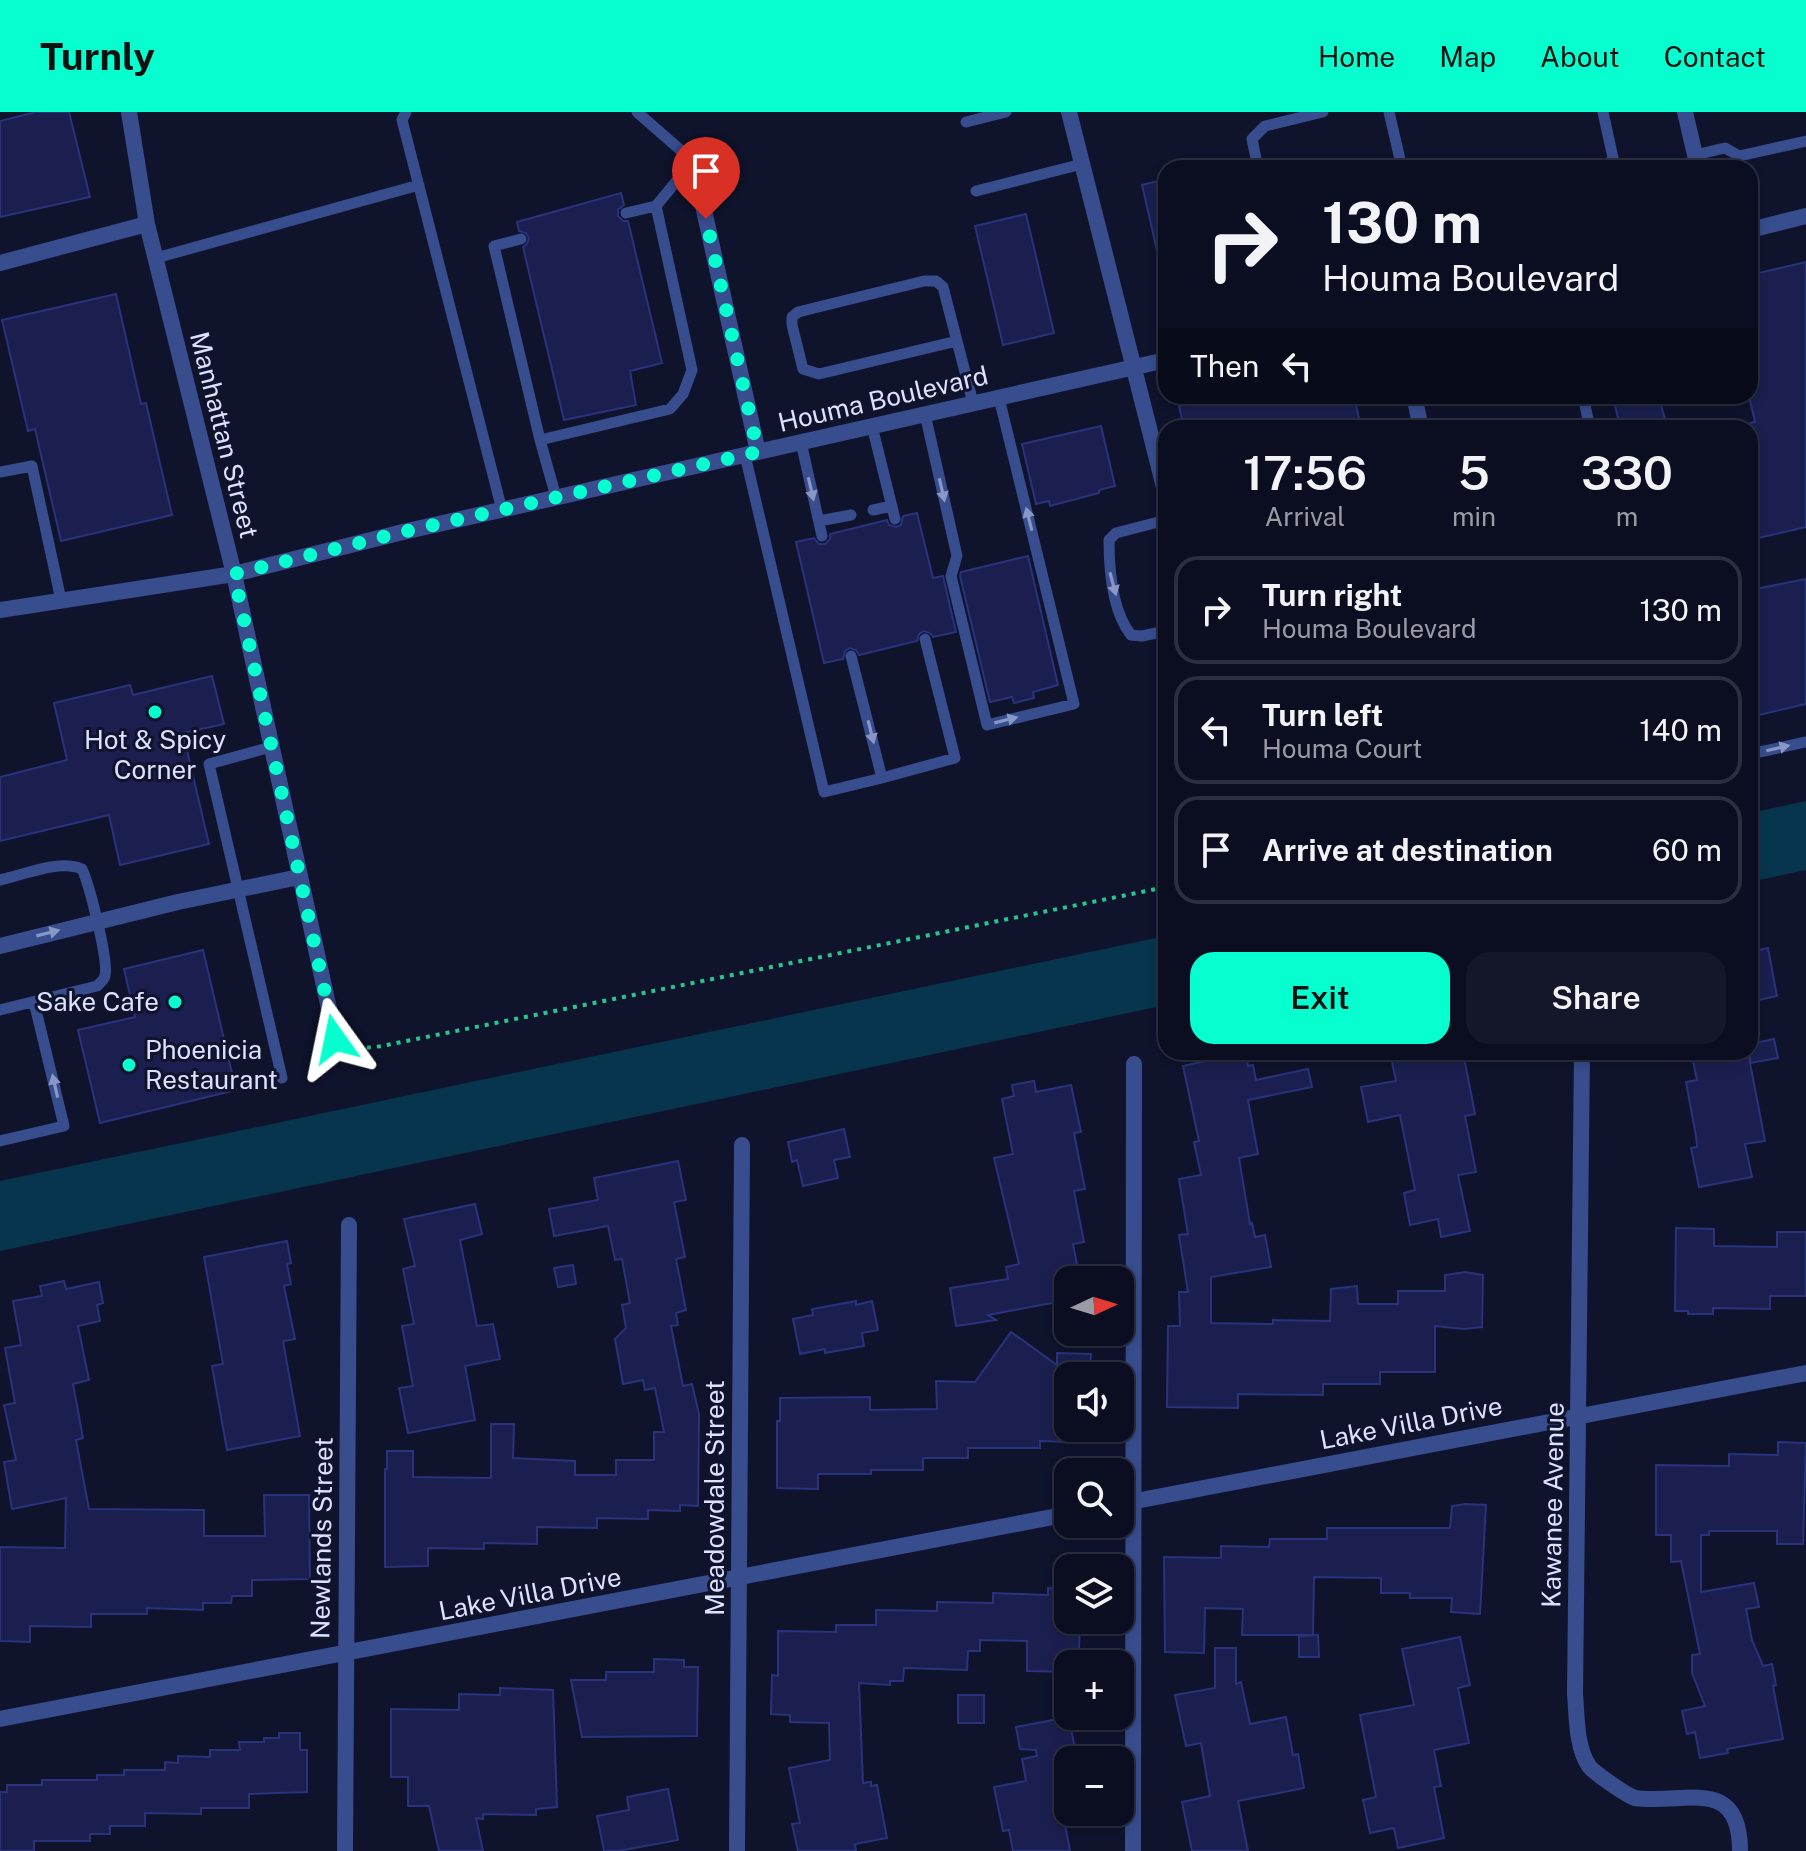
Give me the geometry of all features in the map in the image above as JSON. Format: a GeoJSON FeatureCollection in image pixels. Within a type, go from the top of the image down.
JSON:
{"type":"FeatureCollection","features":[{"type":"Feature","properties":{"kind":"street","name":"Manhattan Street"},"geometry":{"type":"LineString","coordinates":[[129,112],[147,224],[234,574],[338,1050]]}},
{"type":"Feature","properties":{"kind":"street"},"geometry":{"type":"LineString","coordinates":[[1069,112],[1158,462]]}},
{"type":"Feature","properties":{"kind":"street"},"geometry":{"type":"LineString","coordinates":[[1685,112],[1697,160]]}},
{"type":"Feature","properties":{"kind":"street"},"geometry":{"type":"LineString","coordinates":[[693,161],[751,453]]}},
{"type":"Feature","properties":{"kind":"street"},"geometry":{"type":"LineString","coordinates":[[1758,228],[1806,216]]}},
{"type":"Feature","properties":{"kind":"street"},"geometry":{"type":"LineString","coordinates":[[0,263],[147,224]]}},
{"type":"Feature","properties":{"kind":"street","name":"Houma Boulevard"},"geometry":{"type":"LineString","coordinates":[[0,610],[234,574],[556,497],[1158,362]]}},
{"type":"Feature","properties":{"kind":"street"},"geometry":{"type":"LineString","coordinates":[[0,946],[96,921],[299,877]]}},
{"type":"Feature","properties":{"kind":"street","name":"Kawanee Avenue"},"geometry":{"type":"LineString","coordinates":[[1582,1060],[1575,1694],[1579,1741],[1590,1768],[1632,1798],[1698,1796],[1716,1800],[1728,1808],[1740,1829],[1740,1847]]}},
{"type":"Feature","properties":{"kind":"street"},"geometry":{"type":"LineString","coordinates":[[1128,1458],[1134,1064]]}},
{"type":"Feature","properties":{"kind":"street","name":"Meadowdale Street"},"geometry":{"type":"LineString","coordinates":[[737,1851],[742,1145]]}},
{"type":"Feature","properties":{"kind":"street","name":"Newlands Street"},"geometry":{"type":"LineString","coordinates":[[345,1851],[349,1225]]}},
{"type":"Feature","properties":{"kind":"street","name":"Lake Villa Drive"},"geometry":{"type":"LineString","coordinates":[[1134,1502],[1806,1373]]}},
{"type":"Feature","properties":{"kind":"street","name":"Lake Villa Drive"},"geometry":{"type":"LineString","coordinates":[[0,1719],[1054,1517]]}},
{"type":"Feature","properties":{"kind":"street"},"geometry":{"type":"LineString","coordinates":[[1128,1538],[1133,1851]]}},
{"type":"Feature","properties":{"kind":"lane"},"geometry":{"type":"LineString","coordinates":[[406,112],[402,120],[502,510]]}},
{"type":"Feature","properties":{"kind":"lane"},"geometry":{"type":"LineString","coordinates":[[626,213],[656,206],[693,161],[637,112]]}},
{"type":"Feature","properties":{"kind":"lane"},"geometry":{"type":"LineString","coordinates":[[966,122],[1006,112]]}},
{"type":"Feature","properties":{"kind":"lane"},"geometry":{"type":"LineString","coordinates":[[1256,160],[1252,139],[1265,126],[1323,112]]}},
{"type":"Feature","properties":{"kind":"lane"},"geometry":{"type":"LineString","coordinates":[[1389,112],[1400,160]]}},
{"type":"Feature","properties":{"kind":"lane"},"geometry":{"type":"LineString","coordinates":[[1603,112],[1612,160]]}},
{"type":"Feature","properties":{"kind":"lane"},"geometry":{"type":"LineString","coordinates":[[1701,160],[1725,148],[1739,156],[1806,141]]}},
{"type":"Feature","properties":{"kind":"lane"},"geometry":{"type":"LineString","coordinates":[[1737,160],[1739,156]]}},
{"type":"Feature","properties":{"kind":"lane"},"geometry":{"type":"LineString","coordinates":[[976,191],[1082,164]]}},
{"type":"Feature","properties":{"kind":"lane"},"geometry":{"type":"LineString","coordinates":[[156,258],[419,185]]}},
{"type":"Feature","properties":{"kind":"lane"},"geometry":{"type":"LineString","coordinates":[[540,440],[670,409],[683,394],[692,370],[656,206]]}},
{"type":"Feature","properties":{"kind":"lane"},"geometry":{"type":"LineString","coordinates":[[521,239],[494,246],[556,497]]}},
{"type":"Feature","properties":{"kind":"lane"},"geometry":{"type":"LineString","coordinates":[[957,341],[819,374],[803,369],[792,317],[798,312],[924,281],[936,281],[943,287],[957,341],[973,403]]}},
{"type":"Feature","properties":{"kind":"lane"},"geometry":{"type":"LineString","coordinates":[[925,414],[957,556],[951,576],[987,725],[1074,704],[999,398]]}},
{"type":"Feature","properties":{"kind":"lane"},"geometry":{"type":"LineString","coordinates":[[872,426],[893,512],[873,510]]}},
{"type":"Feature","properties":{"kind":"lane"},"geometry":{"type":"LineString","coordinates":[[801,442],[822,536]]}},
{"type":"Feature","properties":{"kind":"lane"},"geometry":{"type":"LineString","coordinates":[[751,453],[824,792],[955,758],[925,639]]}},
{"type":"Feature","properties":{"kind":"lane"},"geometry":{"type":"LineString","coordinates":[[0,472],[32,466],[61,600]]}},
{"type":"Feature","properties":{"kind":"lane"},"geometry":{"type":"LineString","coordinates":[[819,521],[851,515]]}},
{"type":"Feature","properties":{"kind":"lane"},"geometry":{"type":"LineString","coordinates":[[1158,522],[1116,533],[1109,540],[1109,571],[1124,626],[1131,635],[1158,633]]}},
{"type":"Feature","properties":{"kind":"lane"},"geometry":{"type":"LineString","coordinates":[[851,656],[882,778]]}},
{"type":"Feature","properties":{"kind":"lane"},"geometry":{"type":"LineString","coordinates":[[1758,752],[1806,742]]}},
{"type":"Feature","properties":{"kind":"lane"},"geometry":{"type":"LineString","coordinates":[[271,747],[209,764],[282,1078]]}},
{"type":"Feature","properties":{"kind":"lane"},"geometry":{"type":"LineString","coordinates":[[0,880],[72,865],[82,869],[88,881],[105,976],[97,986],[0,1010]]}},
{"type":"Feature","properties":{"kind":"lane"},"geometry":{"type":"LineString","coordinates":[[0,1141],[64,1126],[34,1002]]}},
{"type":"Feature","properties":{"kind":"path"},"geometry":{"type":"LineString","coordinates":[[338,1050],[382,1046],[1158,889]]}},
{"type":"Feature","properties":{"kind":"water"},"geometry":{"type":"Polygon","coordinates":[[[1806,801],[1806,870],[1758,880],[1758,811],[1806,801]]]}},
{"type":"Feature","properties":{"kind":"water"},"geometry":{"type":"Polygon","coordinates":[[[1158,938],[1158,1007],[0,1251],[0,1181],[1158,938]]]}},
{"type":"Feature","properties":{"kind":"building"},"geometry":{"type":"Polygon","coordinates":[[[36,112],[69,112],[90,197],[0,217],[0,121],[36,112]]]}},
{"type":"Feature","properties":{"kind":"building"},"geometry":{"type":"Polygon","coordinates":[[[1158,181],[1158,255],[1142,185],[1158,181]]]}},
{"type":"Feature","properties":{"kind":"building"},"geometry":{"type":"Polygon","coordinates":[[[621,193],[624,205],[618,210],[618,216],[628,221],[662,363],[630,371],[636,405],[564,420],[523,247],[529,238],[519,231],[517,222],[621,193]]]}},
{"type":"Feature","properties":{"kind":"building"},"geometry":{"type":"Polygon","coordinates":[[[1026,214],[1054,333],[1003,345],[975,226],[1026,214]]]}},
{"type":"Feature","properties":{"kind":"building"},"geometry":{"type":"Polygon","coordinates":[[[1806,262],[1806,527],[1758,538],[1758,420],[1755,420],[1751,404],[1758,404],[1758,273],[1806,262]]]}},
{"type":"Feature","properties":{"kind":"building"},"geometry":{"type":"Polygon","coordinates":[[[116,294],[141,404],[146,403],[172,515],[61,541],[35,429],[28,431],[2,320],[116,294]]]}},
{"type":"Feature","properties":{"kind":"building"},"geometry":{"type":"Polygon","coordinates":[[[1356,404],[1359,420],[1182,420],[1179,406],[1356,404]]]}},
{"type":"Feature","properties":{"kind":"building"},"geometry":{"type":"Polygon","coordinates":[[[1615,404],[1660,404],[1666,420],[1618,420],[1615,404]]]}},
{"type":"Feature","properties":{"kind":"building"},"geometry":{"type":"Polygon","coordinates":[[[1101,426],[1115,486],[1050,506],[1049,501],[1036,504],[1022,444],[1101,426]]]}},
{"type":"Feature","properties":{"kind":"building"},"geometry":{"type":"Polygon","coordinates":[[[917,513],[933,578],[943,576],[956,632],[933,637],[924,631],[917,641],[859,655],[850,648],[845,651],[843,659],[824,663],[796,542],[814,538],[819,544],[825,544],[830,534],[887,520],[889,525],[896,527],[901,525],[903,516],[917,513]]]}},
{"type":"Feature","properties":{"kind":"building"},"geometry":{"type":"Polygon","coordinates":[[[1028,556],[1058,685],[1033,692],[1034,698],[1014,703],[1012,697],[990,702],[961,572],[1028,556]]]}},
{"type":"Feature","properties":{"kind":"building"},"geometry":{"type":"Polygon","coordinates":[[[1806,579],[1806,704],[1758,715],[1758,588],[1806,579]]]}},
{"type":"Feature","properties":{"kind":"building"},"geometry":{"type":"Polygon","coordinates":[[[212,676],[224,724],[183,733],[209,844],[120,865],[109,815],[0,841],[0,777],[67,760],[54,703],[130,685],[133,695],[212,676]]]}},
{"type":"Feature","properties":{"kind":"building"},"geometry":{"type":"Polygon","coordinates":[[[1768,948],[1777,996],[1758,1000],[1758,950],[1768,948]]]}},
{"type":"Feature","properties":{"kind":"building"},"geometry":{"type":"Polygon","coordinates":[[[203,950],[236,1090],[100,1123],[78,1030],[135,1017],[124,969],[203,950]]]}},
{"type":"Feature","properties":{"kind":"building"},"geometry":{"type":"Polygon","coordinates":[[[1774,1039],[1778,1058],[1750,1063],[1765,1141],[1745,1144],[1752,1177],[1699,1187],[1691,1148],[1697,1147],[1696,1136],[1686,1082],[1697,1080],[1693,1060],[1758,1060],[1758,1042],[1774,1039]]]}},
{"type":"Feature","properties":{"kind":"building"},"geometry":{"type":"Polygon","coordinates":[[[1210,1060],[1247,1060],[1248,1066],[1253,1065],[1256,1080],[1308,1069],[1312,1087],[1248,1100],[1258,1154],[1239,1158],[1250,1224],[1255,1237],[1265,1235],[1271,1267],[1211,1277],[1211,1323],[1330,1321],[1331,1289],[1357,1286],[1358,1304],[1398,1304],[1398,1291],[1445,1291],[1445,1275],[1465,1272],[1483,1275],[1482,1327],[1435,1326],[1435,1372],[1380,1372],[1380,1384],[1323,1384],[1323,1395],[1238,1394],[1238,1408],[1167,1407],[1168,1326],[1180,1326],[1179,1292],[1188,1292],[1179,1235],[1188,1234],[1179,1179],[1201,1175],[1194,1142],[1199,1141],[1183,1066],[1210,1060]]]}},
{"type":"Feature","properties":{"kind":"building"},"geometry":{"type":"Polygon","coordinates":[[[1392,1060],[1465,1060],[1475,1114],[1465,1116],[1476,1172],[1458,1175],[1470,1231],[1441,1237],[1438,1219],[1410,1225],[1404,1193],[1415,1190],[1400,1115],[1368,1122],[1361,1087],[1396,1081],[1392,1060]]]}},
{"type":"Feature","properties":{"kind":"building"},"geometry":{"type":"Polygon","coordinates":[[[1034,1081],[1036,1092],[1071,1085],[1081,1132],[1074,1133],[1085,1189],[1074,1191],[1084,1242],[1073,1244],[1077,1266],[1054,1266],[1054,1303],[988,1315],[996,1320],[956,1326],[950,1288],[1008,1279],[1006,1267],[1019,1264],[994,1158],[1013,1154],[1002,1099],[1014,1096],[1012,1085],[1034,1081]]]}},
{"type":"Feature","properties":{"kind":"building"},"geometry":{"type":"Polygon","coordinates":[[[844,1129],[850,1157],[834,1160],[838,1178],[803,1186],[797,1160],[792,1162],[788,1142],[844,1129]]]}},
{"type":"Feature","properties":{"kind":"building"},"geometry":{"type":"Polygon","coordinates":[[[678,1161],[686,1200],[674,1202],[685,1257],[676,1259],[686,1310],[676,1313],[678,1325],[671,1326],[683,1386],[692,1384],[699,1414],[698,1506],[680,1505],[680,1511],[648,1510],[648,1519],[597,1518],[597,1528],[537,1527],[537,1544],[484,1543],[484,1549],[428,1548],[428,1566],[385,1567],[387,1451],[413,1451],[413,1477],[491,1478],[491,1424],[514,1424],[513,1458],[575,1461],[575,1475],[616,1475],[616,1460],[654,1460],[654,1432],[664,1432],[655,1388],[645,1390],[643,1380],[623,1384],[615,1339],[626,1328],[622,1305],[630,1303],[622,1259],[615,1260],[608,1226],[554,1236],[549,1209],[598,1200],[594,1178],[678,1161]]]}},
{"type":"Feature","properties":{"kind":"building"},"geometry":{"type":"Polygon","coordinates":[[[475,1204],[482,1234],[460,1240],[477,1326],[493,1324],[500,1359],[465,1366],[475,1420],[408,1433],[399,1388],[413,1386],[402,1326],[414,1324],[403,1269],[415,1266],[404,1219],[475,1204]]]}},
{"type":"Feature","properties":{"kind":"building"},"geometry":{"type":"Polygon","coordinates":[[[1676,1228],[1714,1229],[1714,1246],[1777,1247],[1777,1232],[1806,1232],[1806,1296],[1770,1296],[1770,1309],[1713,1308],[1713,1314],[1675,1311],[1676,1228]]]}},
{"type":"Feature","properties":{"kind":"building"},"geometry":{"type":"Polygon","coordinates":[[[287,1241],[291,1284],[284,1286],[295,1339],[283,1341],[300,1436],[227,1450],[212,1366],[223,1364],[204,1257],[287,1241]]]}},
{"type":"Feature","properties":{"kind":"building"},"geometry":{"type":"Polygon","coordinates":[[[573,1265],[576,1284],[558,1287],[554,1268],[573,1265]]]}},
{"type":"Feature","properties":{"kind":"building"},"geometry":{"type":"Polygon","coordinates":[[[64,1281],[66,1289],[99,1282],[103,1303],[97,1305],[100,1321],[78,1326],[89,1380],[73,1384],[83,1438],[76,1440],[89,1509],[204,1510],[204,1536],[265,1536],[264,1495],[309,1495],[310,1579],[252,1580],[252,1596],[232,1596],[231,1603],[203,1603],[203,1610],[147,1608],[147,1614],[91,1614],[91,1627],[30,1626],[30,1642],[0,1641],[0,1547],[65,1548],[66,1498],[12,1509],[4,1462],[16,1460],[4,1405],[15,1403],[5,1348],[21,1345],[13,1301],[42,1296],[40,1286],[64,1281]]]}},
{"type":"Feature","properties":{"kind":"building"},"geometry":{"type":"Polygon","coordinates":[[[856,1301],[856,1305],[872,1301],[878,1330],[862,1333],[864,1346],[800,1354],[793,1319],[813,1315],[812,1309],[856,1301]]]}},
{"type":"Feature","properties":{"kind":"building"},"geometry":{"type":"Polygon","coordinates":[[[1011,1332],[1054,1363],[1054,1442],[1040,1441],[1040,1448],[968,1448],[968,1458],[923,1458],[923,1470],[818,1474],[818,1489],[777,1488],[780,1398],[870,1397],[870,1410],[937,1409],[936,1381],[975,1382],[1011,1332]]]}},
{"type":"Feature","properties":{"kind":"building"},"geometry":{"type":"Polygon","coordinates":[[[1057,1353],[1091,1354],[1091,1362],[1057,1362],[1057,1353]]]}},
{"type":"Feature","properties":{"kind":"building"},"geometry":{"type":"Polygon","coordinates":[[[1778,1442],[1806,1443],[1803,1544],[1777,1544],[1777,1531],[1709,1531],[1709,1535],[1701,1535],[1701,1592],[1754,1583],[1759,1607],[1746,1609],[1752,1640],[1763,1666],[1772,1664],[1783,1739],[1727,1749],[1728,1753],[1700,1758],[1695,1732],[1687,1734],[1682,1711],[1705,1706],[1692,1673],[1692,1655],[1700,1654],[1681,1561],[1671,1562],[1671,1535],[1656,1535],[1656,1465],[1729,1466],[1729,1454],[1778,1455],[1778,1442]]]}},
{"type":"Feature","properties":{"kind":"building"},"geometry":{"type":"Polygon","coordinates":[[[1486,1505],[1480,1614],[1451,1612],[1452,1598],[1410,1598],[1410,1593],[1381,1593],[1381,1578],[1314,1577],[1313,1635],[1242,1635],[1243,1609],[1205,1608],[1204,1653],[1165,1652],[1164,1557],[1221,1558],[1221,1546],[1269,1547],[1270,1539],[1327,1539],[1327,1528],[1450,1528],[1452,1506],[1486,1505]]]}},
{"type":"Feature","properties":{"kind":"building"},"geometry":{"type":"Polygon","coordinates":[[[1048,1588],[1054,1588],[1054,1634],[1080,1634],[1079,1650],[1054,1650],[1054,1672],[1027,1671],[1027,1641],[980,1640],[980,1651],[968,1651],[967,1670],[904,1668],[903,1681],[890,1681],[890,1685],[859,1683],[863,1783],[877,1785],[887,1838],[855,1844],[856,1851],[798,1851],[792,1824],[800,1823],[789,1768],[830,1760],[829,1723],[790,1722],[790,1715],[771,1714],[772,1675],[778,1676],[778,1631],[836,1632],[836,1625],[876,1625],[876,1610],[937,1611],[937,1602],[993,1603],[993,1593],[1048,1595],[1048,1588]]]}},
{"type":"Feature","properties":{"kind":"building"},"geometry":{"type":"Polygon","coordinates":[[[1318,1635],[1319,1657],[1299,1657],[1299,1636],[1318,1635]]]}},
{"type":"Feature","properties":{"kind":"building"},"geometry":{"type":"Polygon","coordinates":[[[1460,1637],[1470,1685],[1458,1688],[1469,1743],[1434,1750],[1441,1786],[1434,1787],[1444,1838],[1398,1848],[1394,1828],[1370,1833],[1363,1800],[1376,1797],[1360,1715],[1414,1705],[1402,1649],[1460,1637]]]}},
{"type":"Feature","properties":{"kind":"building"},"geometry":{"type":"Polygon","coordinates":[[[1215,1648],[1236,1648],[1236,1684],[1241,1682],[1250,1724],[1286,1717],[1293,1755],[1298,1754],[1304,1788],[1238,1801],[1248,1851],[1192,1851],[1182,1802],[1210,1796],[1201,1743],[1186,1746],[1175,1695],[1215,1688],[1215,1648]]]}},
{"type":"Feature","properties":{"kind":"building"},"geometry":{"type":"Polygon","coordinates":[[[654,1659],[684,1660],[684,1667],[698,1667],[697,1736],[582,1737],[571,1680],[606,1680],[606,1672],[654,1672],[654,1659]]]}},
{"type":"Feature","properties":{"kind":"building"},"geometry":{"type":"Polygon","coordinates":[[[500,1688],[553,1690],[557,1807],[536,1809],[536,1815],[483,1814],[483,1819],[476,1818],[483,1851],[439,1851],[429,1806],[408,1806],[408,1777],[391,1777],[391,1709],[459,1710],[459,1694],[500,1695],[500,1688]]]}},
{"type":"Feature","properties":{"kind":"building"},"geometry":{"type":"Polygon","coordinates":[[[958,1695],[984,1695],[984,1723],[958,1723],[958,1695]]]}},
{"type":"Feature","properties":{"kind":"building"},"geometry":{"type":"Polygon","coordinates":[[[1054,1720],[1054,1730],[1071,1730],[1074,1746],[1054,1746],[1054,1826],[1065,1826],[1070,1851],[1013,1851],[1009,1830],[1003,1831],[994,1787],[1026,1781],[1022,1759],[1037,1756],[1036,1750],[1020,1749],[1016,1727],[1054,1720]]]}},
{"type":"Feature","properties":{"kind":"building"},"geometry":{"type":"Polygon","coordinates":[[[279,1733],[300,1733],[300,1750],[307,1750],[307,1792],[249,1794],[249,1808],[201,1808],[201,1814],[145,1813],[145,1826],[110,1826],[110,1834],[90,1834],[90,1841],[34,1841],[34,1851],[0,1851],[0,1792],[7,1792],[7,1785],[42,1785],[42,1780],[97,1780],[97,1775],[124,1775],[124,1770],[165,1770],[165,1762],[178,1763],[178,1756],[210,1757],[210,1750],[240,1750],[239,1742],[264,1742],[264,1738],[279,1738],[279,1733]]]}},
{"type":"Feature","properties":{"kind":"building"},"geometry":{"type":"Polygon","coordinates":[[[668,1789],[678,1840],[604,1851],[597,1816],[629,1810],[627,1797],[668,1789]]]}},
{"type":"Feature","properties":{"kind":"place","name":"Hot & Spicy Corner"},"geometry":{"type":"Point","coordinates":[155,712]}},
{"type":"Feature","properties":{"kind":"place","name":"Sake Cafe"},"geometry":{"type":"Point","coordinates":[175,1002]}},
{"type":"Feature","properties":{"kind":"place","name":"Phoenicia Restaurant"},"geometry":{"type":"Point","coordinates":[129,1065]}},
{"type":"Feature","properties":{"kind":"route"},"geometry":{"type":"LineString","coordinates":[[335,1039],[234,574],[403,532],[758,452],[706,219]]}}]}
